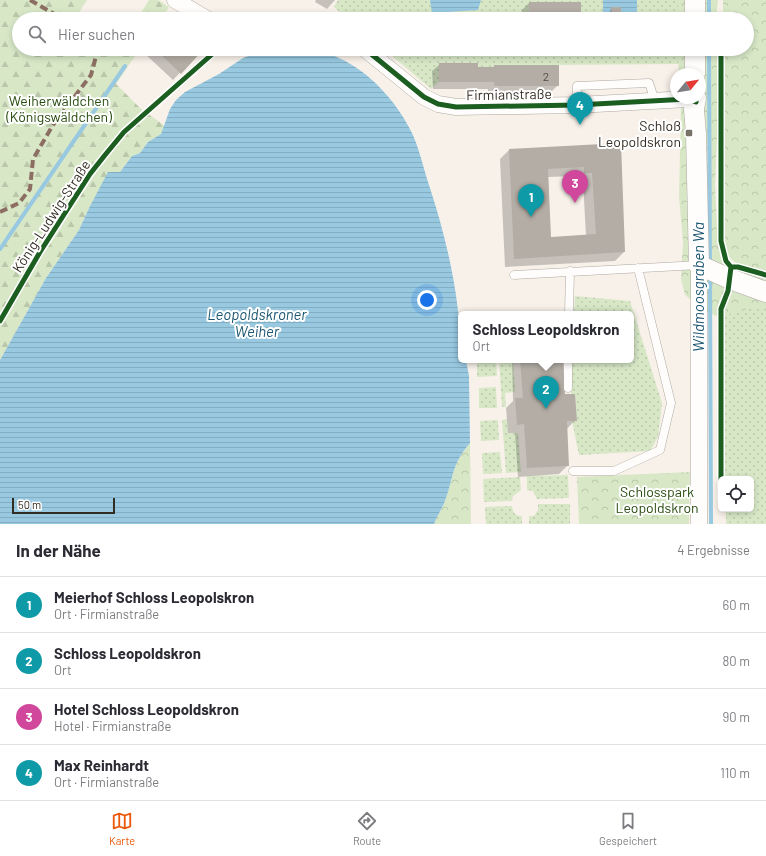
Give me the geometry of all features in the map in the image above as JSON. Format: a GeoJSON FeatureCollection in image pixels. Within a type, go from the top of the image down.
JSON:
{"type":"FeatureCollection","features":[{"type":"Feature","properties":{"kind":"street"},"geometry":{"type":"LineString","coordinates":[[175,0],[195,12]]}},
{"type":"Feature","properties":{"kind":"street"},"geometry":{"type":"LineString","coordinates":[[695,0],[695,12]]}},
{"type":"Feature","properties":{"kind":"street","name":"Firmianstraße"},"geometry":{"type":"LineString","coordinates":[[374,56],[424,97],[438,104],[456,107],[577,105],[670,100]]}},
{"type":"Feature","properties":{"kind":"street"},"geometry":{"type":"LineString","coordinates":[[695,56],[696,68]]}},
{"type":"Feature","properties":{"kind":"street"},"geometry":{"type":"LineString","coordinates":[[695,104],[694,109],[708,269],[699,524]]}},
{"type":"Feature","properties":{"kind":"street"},"geometry":{"type":"LineString","coordinates":[[708,269],[766,292]]}},
{"type":"Feature","properties":{"kind":"lane"},"geometry":{"type":"LineString","coordinates":[[514,275],[638,268],[708,269]]}},
{"type":"Feature","properties":{"kind":"lane"},"geometry":{"type":"LineString","coordinates":[[573,471],[614,471],[660,450],[671,403],[638,268]]}},
{"type":"Feature","properties":{"kind":"lane"},"geometry":{"type":"LineString","coordinates":[[569,311],[570,271]]}},
{"type":"Feature","properties":{"kind":"lane"},"geometry":{"type":"LineString","coordinates":[[568,363],[568,388]]}},
{"type":"Feature","properties":{"kind":"green space","name":"Weiherwäldchen (Königswäldchen)"},"geometry":{"type":"Polygon","coordinates":[[[0,0],[87,0],[79,12],[12,12],[12,56],[135,56],[116,84],[140,108],[165,126],[161,134],[148,142],[140,153],[132,156],[120,172],[105,180],[89,208],[79,230],[46,278],[0,360],[0,0]]]}},
{"type":"Feature","properties":{"kind":"green space"},"geometry":{"type":"Polygon","coordinates":[[[149,0],[158,0],[169,7],[166,12],[141,12],[149,0]]]}},
{"type":"Feature","properties":{"kind":"green space"},"geometry":{"type":"Polygon","coordinates":[[[338,0],[682,0],[682,12],[340,12],[334,7],[338,0]]]}},
{"type":"Feature","properties":{"kind":"green space"},"geometry":{"type":"Polygon","coordinates":[[[678,0],[718,0],[717,12],[678,12],[678,0]]]}},
{"type":"Feature","properties":{"kind":"green space"},"geometry":{"type":"Polygon","coordinates":[[[723,0],[766,0],[766,272],[746,267],[734,261],[726,252],[724,245],[723,56],[754,56],[754,12],[723,12],[723,0]]]}},
{"type":"Feature","properties":{"kind":"green space"},"geometry":{"type":"Polygon","coordinates":[[[392,56],[682,56],[682,64],[559,65],[559,86],[495,86],[494,82],[439,82],[431,89],[392,56]]]}},
{"type":"Feature","properties":{"kind":"green space"},"geometry":{"type":"Polygon","coordinates":[[[678,56],[718,56],[719,89],[715,186],[718,245],[728,260],[735,264],[766,273],[766,310],[753,307],[735,313],[716,316],[704,310],[685,295],[681,279],[683,242],[679,196],[681,105],[706,104],[706,68],[679,68],[678,56]]]}},
{"type":"Feature","properties":{"kind":"green space"},"geometry":{"type":"Polygon","coordinates":[[[575,296],[630,301],[633,311],[574,311],[575,296]]]}},
{"type":"Feature","properties":{"kind":"green space"},"geometry":{"type":"Polygon","coordinates":[[[766,304],[766,524],[726,524],[726,512],[754,512],[754,476],[725,476],[724,312],[766,304]]]}},
{"type":"Feature","properties":{"kind":"green space"},"geometry":{"type":"Polygon","coordinates":[[[634,314],[662,403],[658,437],[650,451],[579,455],[572,421],[576,421],[575,394],[571,394],[572,363],[634,363],[634,314]]]}},
{"type":"Feature","properties":{"kind":"green space"},"geometry":{"type":"Polygon","coordinates":[[[477,363],[496,363],[497,376],[477,377],[477,363]]]}},
{"type":"Feature","properties":{"kind":"green space"},"geometry":{"type":"Polygon","coordinates":[[[499,363],[513,363],[515,392],[505,393],[506,407],[502,407],[499,363]]]}},
{"type":"Feature","properties":{"kind":"green space"},"geometry":{"type":"Polygon","coordinates":[[[496,387],[497,408],[479,408],[479,388],[496,387]]]}},
{"type":"Feature","properties":{"kind":"green space"},"geometry":{"type":"Polygon","coordinates":[[[507,419],[508,433],[518,433],[521,472],[506,473],[502,420],[507,419]]]}},
{"type":"Feature","properties":{"kind":"green space"},"geometry":{"type":"Polygon","coordinates":[[[498,420],[499,440],[481,441],[480,421],[498,420]]]}},
{"type":"Feature","properties":{"kind":"green space"},"geometry":{"type":"Polygon","coordinates":[[[470,443],[471,524],[434,524],[445,501],[459,458],[470,443]]]}},
{"type":"Feature","properties":{"kind":"green space"},"geometry":{"type":"Polygon","coordinates":[[[500,452],[502,473],[483,474],[482,453],[500,452]]]}},
{"type":"Feature","properties":{"kind":"green space","name":"Schlosspark Leopoldskron"},"geometry":{"type":"Polygon","coordinates":[[[690,472],[689,524],[579,524],[577,477],[690,472]]]}},
{"type":"Feature","properties":{"kind":"green space"},"geometry":{"type":"Polygon","coordinates":[[[568,475],[569,498],[537,499],[533,491],[527,490],[527,476],[568,475]]]}},
{"type":"Feature","properties":{"kind":"green space"},"geometry":{"type":"Polygon","coordinates":[[[520,477],[521,490],[513,496],[512,501],[484,502],[483,479],[520,477]]]}},
{"type":"Feature","properties":{"kind":"green space"},"geometry":{"type":"Polygon","coordinates":[[[538,504],[570,504],[570,524],[529,524],[529,516],[534,516],[538,510],[538,504]]]}},
{"type":"Feature","properties":{"kind":"green space"},"geometry":{"type":"Polygon","coordinates":[[[512,506],[515,514],[522,516],[522,524],[486,524],[485,507],[512,506]]]}},
{"type":"Feature","properties":{"kind":"water"},"geometry":{"type":"Polygon","coordinates":[[[430,0],[481,0],[478,10],[432,12],[430,0]]]}},
{"type":"Feature","properties":{"kind":"water"},"geometry":{"type":"Polygon","coordinates":[[[603,0],[637,0],[637,12],[603,12],[603,0]]]}},
{"type":"Feature","properties":{"kind":"water","name":"Leopoldskroner Weiher"},"geometry":{"type":"Polygon","coordinates":[[[249,56],[335,56],[339,58],[361,71],[382,89],[406,121],[417,145],[441,225],[452,270],[458,311],[458,363],[467,363],[469,376],[470,443],[459,458],[445,501],[434,524],[0,524],[0,360],[46,278],[79,230],[108,172],[120,172],[132,156],[140,153],[148,142],[161,134],[170,109],[176,100],[185,92],[219,74],[249,56]]]}},
{"type":"Feature","properties":{"kind":"building"},"geometry":{"type":"Polygon","coordinates":[[[529,2],[581,2],[581,12],[529,12],[529,2]]]}},
{"type":"Feature","properties":{"kind":"building"},"geometry":{"type":"Polygon","coordinates":[[[611,7],[621,7],[621,12],[611,12],[611,7]]]}},
{"type":"Feature","properties":{"kind":"building"},"geometry":{"type":"Polygon","coordinates":[[[162,56],[198,56],[181,74],[162,56]]]}},
{"type":"Feature","properties":{"kind":"building"},"geometry":{"type":"Polygon","coordinates":[[[439,63],[478,63],[478,67],[494,67],[494,65],[559,65],[559,86],[495,86],[494,82],[439,82],[439,63]]]}},
{"type":"Feature","properties":{"kind":"building"},"geometry":{"type":"Polygon","coordinates":[[[621,143],[625,252],[514,259],[509,149],[621,143]],[[584,167],[548,169],[551,237],[596,234],[592,173],[584,173],[584,167]]]}},
{"type":"Feature","properties":{"kind":"building"},"geometry":{"type":"Polygon","coordinates":[[[520,363],[563,363],[565,394],[575,394],[577,421],[567,421],[569,466],[527,468],[524,424],[517,425],[515,398],[523,398],[520,363]]]}},
{"type":"Feature","properties":{"kind":"waterway","name":"Wildmoosgraben Wa"},"geometry":{"type":"LineString","coordinates":[[709,0],[709,12]]}},
{"type":"Feature","properties":{"kind":"waterway","name":"Wildmoosgraben Wa"},"geometry":{"type":"LineString","coordinates":[[709,56],[710,264]]}},
{"type":"Feature","properties":{"kind":"waterway"},"geometry":{"type":"LineString","coordinates":[[0,249],[125,66]]}},
{"type":"Feature","properties":{"kind":"waterway","name":"Wildmoosgraben Wa"},"geometry":{"type":"LineString","coordinates":[[710,276],[711,524]]}},
{"type":"Feature","properties":{"kind":"marked path"},"geometry":{"type":"LineString","coordinates":[[30,0],[51,12]]}},
{"type":"Feature","properties":{"kind":"marked path"},"geometry":{"type":"LineString","coordinates":[[0,212],[19,203],[30,189],[33,159],[53,125],[91,75],[96,56]]}},
{"type":"Feature","properties":{"kind":"cycle path","name":"König-Ludwig-Straße"},"geometry":{"type":"LineString","coordinates":[[0,321],[40,252],[90,174],[105,155],[124,132],[210,56]]}},
{"type":"Feature","properties":{"kind":"cycle path"},"geometry":{"type":"LineString","coordinates":[[374,56],[424,97],[438,104],[456,107],[577,105],[670,100]]}},
{"type":"Feature","properties":{"kind":"cycle path"},"geometry":{"type":"LineString","coordinates":[[721,56],[721,241],[726,261],[731,267],[738,267],[766,275]]}},
{"type":"Feature","properties":{"kind":"cycle path"},"geometry":{"type":"LineString","coordinates":[[721,476],[721,309],[728,291],[731,267]]}},
{"type":"Feature","properties":{"kind":"place","name":"Max Reinhardt"},"geometry":{"type":"Point","coordinates":[580,125]}},
{"type":"Feature","properties":{"kind":"place","name":"Schloß Leopoldskron"},"geometry":{"type":"Point","coordinates":[689,133]}},
{"type":"Feature","properties":{"kind":"place","name":"Hotel Schloss Leopoldskron"},"geometry":{"type":"Point","coordinates":[575,203]}},
{"type":"Feature","properties":{"kind":"place","name":"Meierhof Schloss Leopolskron"},"geometry":{"type":"Point","coordinates":[531,217]}},
{"type":"Feature","properties":{"kind":"place","name":"Schloss Leopoldskron"},"geometry":{"type":"Point","coordinates":[546,409]}}]}
